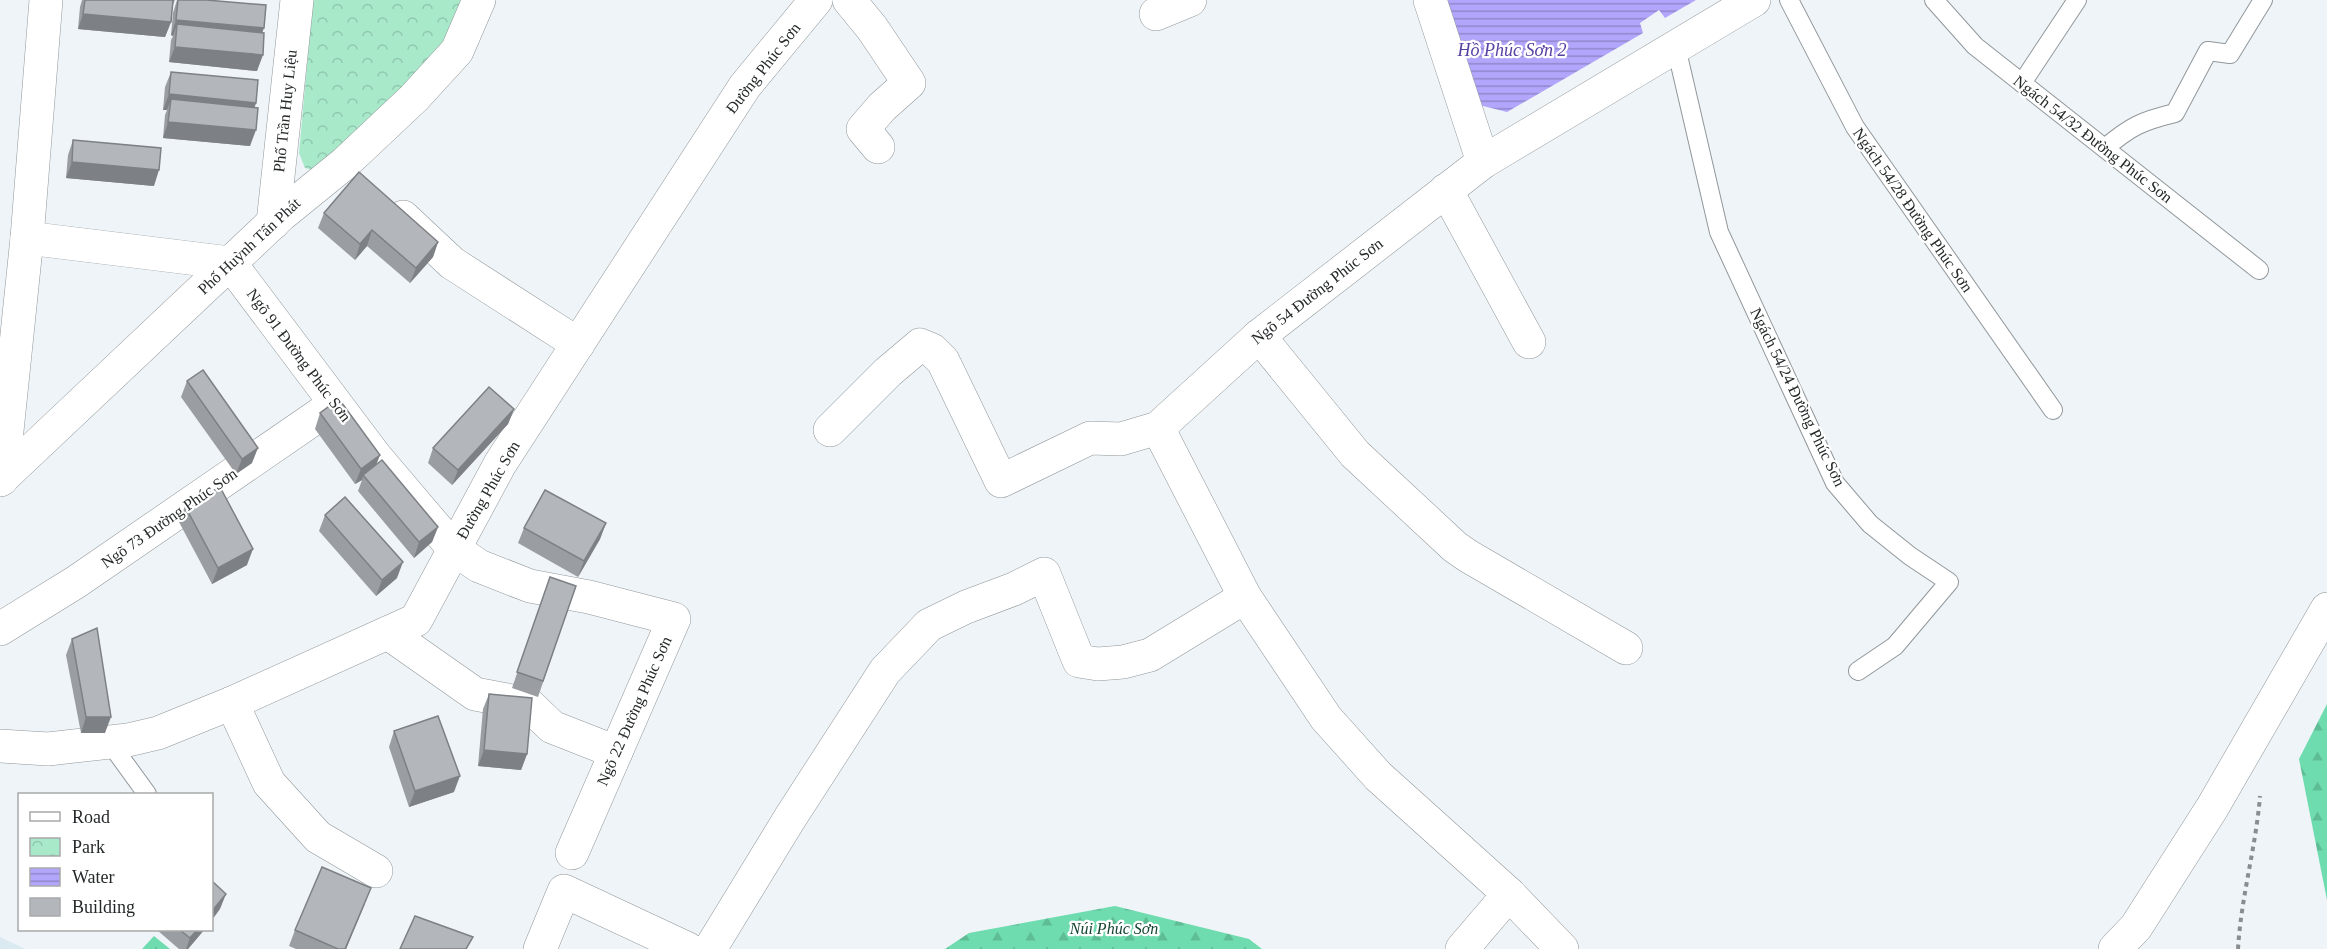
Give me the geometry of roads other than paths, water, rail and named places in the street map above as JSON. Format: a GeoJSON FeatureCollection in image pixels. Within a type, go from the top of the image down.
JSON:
{"type":"FeatureCollection","features":[{"type":"Feature","properties":{"kind":"street"},"geometry":{"type":"LineString","coordinates":[[1,479],[27,238],[46,0]]}},
{"type":"Feature","properties":{"kind":"street","name":"Phố Trần Huy Liệu"},"geometry":{"type":"LineString","coordinates":[[273,223],[297,0]]}},
{"type":"Feature","properties":{"kind":"street","name":"Phố Huỳnh Tấn Phát"},"geometry":{"type":"LineString","coordinates":[[1,479],[273,223],[345,163],[414,98],[457,51],[479,0]]}},
{"type":"Feature","properties":{"kind":"street","name":"Đường Phúc Sơn"},"geometry":{"type":"LineString","coordinates":[[0,746],[48,749],[110,743],[158,733],[232,703],[416,620],[500,464],[745,86],[816,0]]}},
{"type":"Feature","properties":{"kind":"street"},"geometry":{"type":"LineString","coordinates":[[849,0],[872,28],[909,83],[882,107],[863,129],[878,147]]}},
{"type":"Feature","properties":{"kind":"street"},"geometry":{"type":"LineString","coordinates":[[1156,14],[1190,0]]}},
{"type":"Feature","properties":{"kind":"street"},"geometry":{"type":"LineString","coordinates":[[1430,0],[1483,162]]}},
{"type":"Feature","properties":{"kind":"street","name":"Ngõ 54 Đường Phúc Sơn"},"geometry":{"type":"LineString","coordinates":[[1158,429],[1259,336],[1483,162],[1754,0]]}},
{"type":"Feature","properties":{"kind":"street"},"geometry":{"type":"LineString","coordinates":[[345,163],[452,263],[578,344]]}},
{"type":"Feature","properties":{"kind":"street"},"geometry":{"type":"LineString","coordinates":[[1446,190],[1529,342]]}},
{"type":"Feature","properties":{"kind":"street"},"geometry":{"type":"LineString","coordinates":[[27,238],[231,263]]}},
{"type":"Feature","properties":{"kind":"street","name":"Ngõ 91 Đường Phúc Sơn"},"geometry":{"type":"LineString","coordinates":[[231,263],[375,456],[454,549]]}},
{"type":"Feature","properties":{"kind":"street"},"geometry":{"type":"LineString","coordinates":[[1259,336],[1355,454],[1455,546],[1468,556],[1626,648]]}},
{"type":"Feature","properties":{"kind":"street"},"geometry":{"type":"LineString","coordinates":[[830,430],[888,372],[920,345],[933,350],[944,361],[1001,481],[1090,438],[1121,439],[1158,429],[1245,597],[1326,718],[1370,768],[1509,894],[1562,949]]}},
{"type":"Feature","properties":{"kind":"street","name":"Ngõ 73 Đường Phúc Sơn"},"geometry":{"type":"LineString","coordinates":[[0,629],[76,582],[335,404]]}},
{"type":"Feature","properties":{"kind":"street","name":"Ngõ 22 Đường Phúc Sơn"},"geometry":{"type":"LineString","coordinates":[[454,549],[479,566],[530,586],[589,597],[674,619],[572,853]]}},
{"type":"Feature","properties":{"kind":"street"},"geometry":{"type":"LineString","coordinates":[[710,949],[790,818],[885,671],[929,625],[1044,574],[1079,662],[1098,664],[1123,662],[1150,655],[1245,597]]}},
{"type":"Feature","properties":{"kind":"street"},"geometry":{"type":"LineString","coordinates":[[2115,949],[2136,927],[2212,808],[2327,609]]}},
{"type":"Feature","properties":{"kind":"street"},"geometry":{"type":"LineString","coordinates":[[388,633],[475,694],[528,704],[552,727],[616,752]]}},
{"type":"Feature","properties":{"kind":"street"},"geometry":{"type":"LineString","coordinates":[[232,703],[269,783],[318,837],[376,871]]}},
{"type":"Feature","properties":{"kind":"street"},"geometry":{"type":"LineString","coordinates":[[540,949],[564,891],[688,949]]}},
{"type":"Feature","properties":{"kind":"street"},"geometry":{"type":"LineString","coordinates":[[1462,949],[1509,894]]}},
{"type":"Feature","properties":{"kind":"lane","name":"Ngách 54/28 Đường Phúc Sơn"},"geometry":{"type":"LineString","coordinates":[[1789,0],[1855,128],[2053,410]]}},
{"type":"Feature","properties":{"kind":"lane","name":"Ngách 54/32 Đường Phúc Sơn"},"geometry":{"type":"LineString","coordinates":[[1934,0],[1975,46],[2259,270]]}},
{"type":"Feature","properties":{"kind":"lane"},"geometry":{"type":"LineString","coordinates":[[2022,83],[2078,0]]}},
{"type":"Feature","properties":{"kind":"lane"},"geometry":{"type":"LineString","coordinates":[[2105,148],[2129,128],[2175,112],[2208,51],[2230,54],[2263,0]]}},
{"type":"Feature","properties":{"kind":"lane","name":"Ngách 54/24 Đường Phúc Sơn"},"geometry":{"type":"LineString","coordinates":[[1676,47],[1719,231],[1835,483],[1870,524],[1910,556],[1949,582],[1895,646],[1858,671]]}},
{"type":"Feature","properties":{"kind":"lane"},"geometry":{"type":"LineString","coordinates":[[110,743],[146,793]]}},
{"type":"Feature","properties":{"kind":"water","name":"Hồ Phúc Sơn 2"},"geometry":{"type":"Polygon","coordinates":[[[1442,0],[1696,0],[1665,18],[1659,10],[1640,23],[1643,33],[1507,112],[1475,104],[1442,0]]]}},
{"type":"Feature","properties":{"kind":"park label","name":"Núi Phúc Sơn"},"geometry":{"type":"Point","coordinates":[1114,928]}}]}
